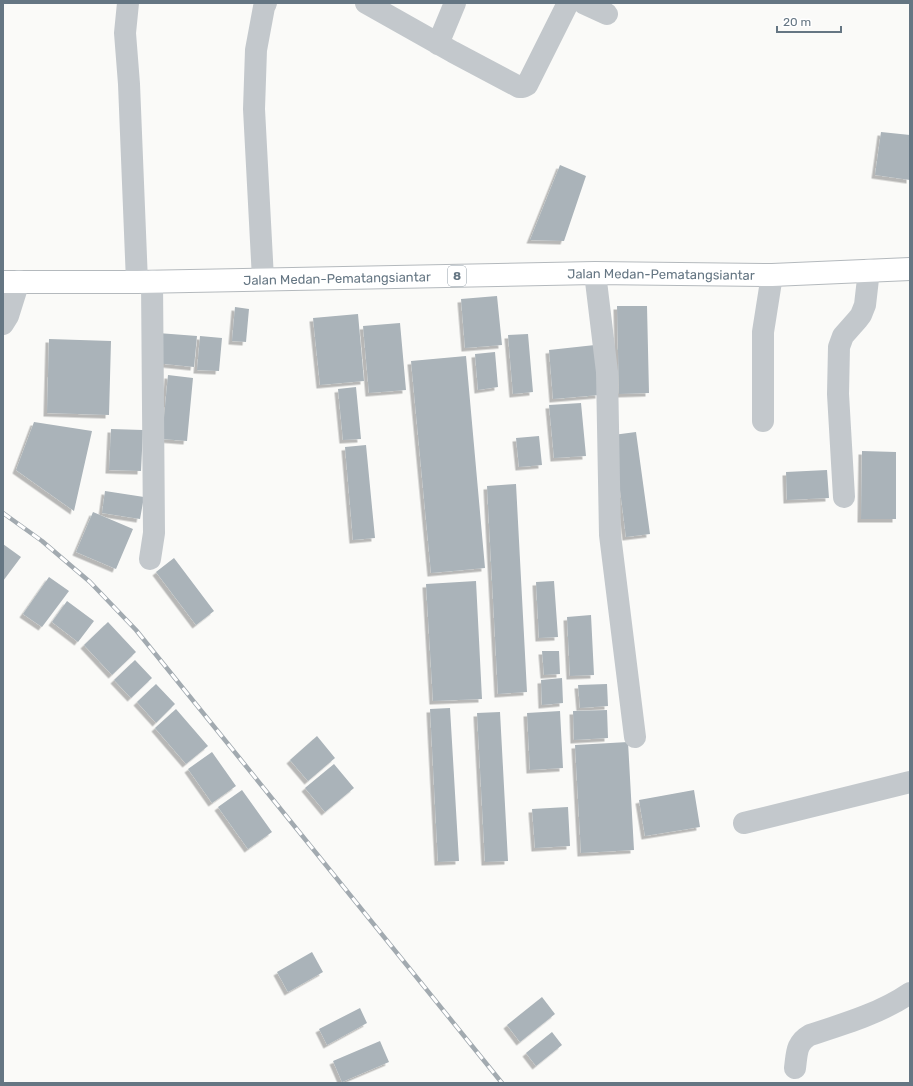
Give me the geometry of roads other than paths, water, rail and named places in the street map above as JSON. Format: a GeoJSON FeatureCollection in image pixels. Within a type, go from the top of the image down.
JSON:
{"type":"FeatureCollection","features":[{"type":"Feature","properties":{"kind":"highway","name":"Jalan Medan-Pematangsiantar"},"geometry":{"type":"LineString","coordinates":[[11,281],[145,282],[595,273],[772,275],[910,269]]}},
{"type":"Feature","properties":{"kind":"street"},"geometry":{"type":"LineString","coordinates":[[128,3],[125,33],[145,282],[154,533],[150,559]]}},
{"type":"Feature","properties":{"kind":"street"},"geometry":{"type":"LineString","coordinates":[[263,279],[254,109],[256,50],[266,3]]}},
{"type":"Feature","properties":{"kind":"street"},"geometry":{"type":"LineString","coordinates":[[366,3],[438,44],[519,87],[527,85],[568,3]]}},
{"type":"Feature","properties":{"kind":"street"},"geometry":{"type":"LineString","coordinates":[[438,44],[455,3]]}},
{"type":"Feature","properties":{"kind":"street"},"geometry":{"type":"LineString","coordinates":[[583,3],[607,14]]}},
{"type":"Feature","properties":{"kind":"street"},"geometry":{"type":"LineString","coordinates":[[844,497],[838,394],[838,347],[843,336],[858,319],[865,306],[869,270]]}},
{"type":"Feature","properties":{"kind":"street"},"geometry":{"type":"LineString","coordinates":[[595,273],[607,372],[610,535],[635,737]]}},
{"type":"Feature","properties":{"kind":"street"},"geometry":{"type":"LineString","coordinates":[[763,421],[763,332],[772,275]]}},
{"type":"Feature","properties":{"kind":"street"},"geometry":{"type":"LineString","coordinates":[[3,324],[8,316],[11,281]]}},
{"type":"Feature","properties":{"kind":"street"},"geometry":{"type":"LineString","coordinates":[[744,823],[910,784]]}},
{"type":"Feature","properties":{"kind":"street"},"geometry":{"type":"LineString","coordinates":[[795,1068],[798,1048],[805,1038],[854,1021],[900,1001],[910,993]]}},
{"type":"Feature","properties":{"kind":"railway"},"geometry":{"type":"LineString","coordinates":[[3,513],[42,541],[90,582],[136,630],[502,1083]]}}]}
